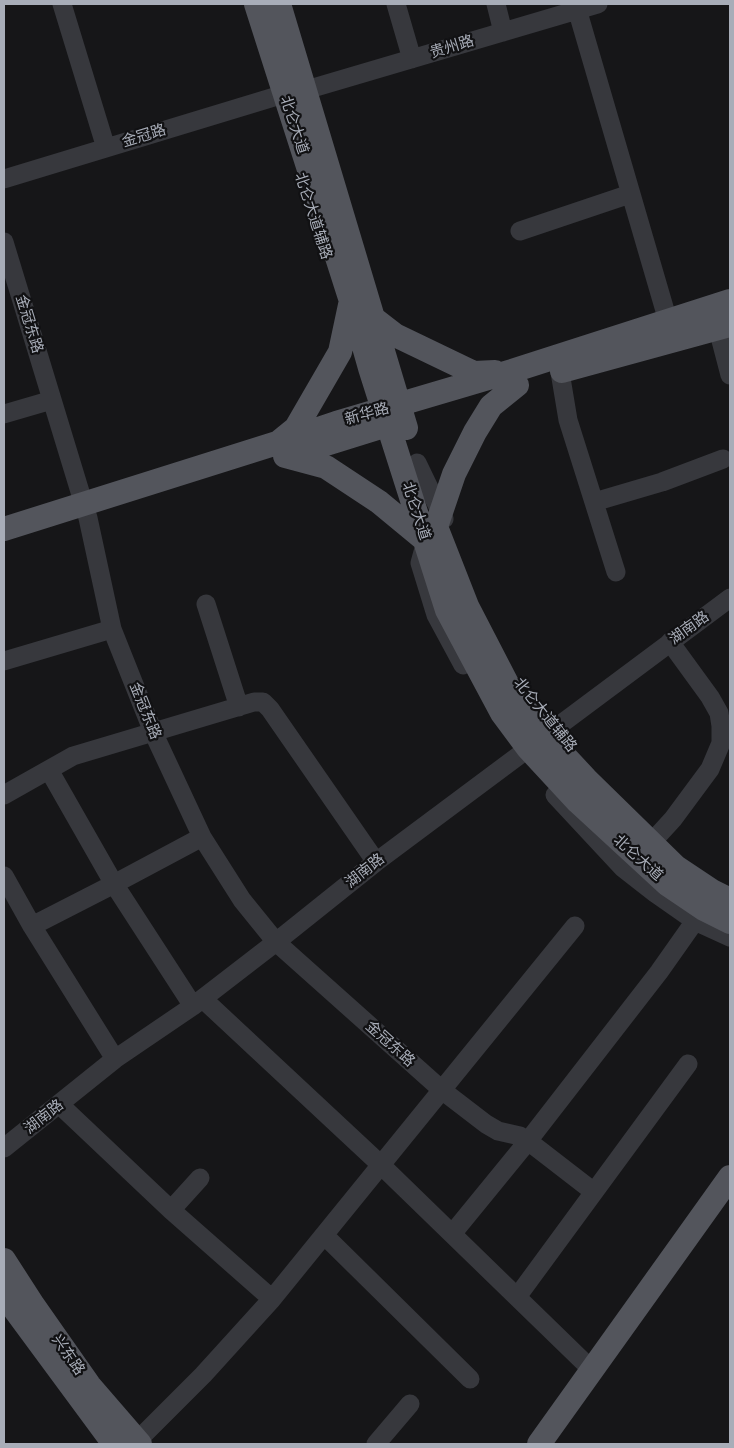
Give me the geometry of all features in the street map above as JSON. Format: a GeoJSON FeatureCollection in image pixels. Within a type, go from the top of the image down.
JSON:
{"type":"FeatureCollection","features":[{"type":"Feature","properties":{"kind":"main road","name":"北仑大道"},"geometry":{"type":"LineString","coordinates":[[256,4],[294,92],[373,318],[394,415],[434,527]]}},
{"type":"Feature","properties":{"kind":"main road","name":"北仑大道"},"geometry":{"type":"LineString","coordinates":[[278,4],[294,92],[370,368],[417,462],[434,527],[447,610],[502,713],[536,742],[586,779],[654,840],[676,867],[712,891],[730,900]]}},
{"type":"Feature","properties":{"kind":"main road"},"geometry":{"type":"LineString","coordinates":[[351,301],[340,352],[296,428],[281,450],[326,467],[379,502],[434,527],[454,474],[475,432],[491,406],[515,378]]}},
{"type":"Feature","properties":{"kind":"main road","name":"新华路"},"geometry":{"type":"LineString","coordinates":[[4,544],[86,511],[515,378],[668,321],[730,301]]}},
{"type":"Feature","properties":{"kind":"main road"},"geometry":{"type":"LineString","coordinates":[[373,318],[395,335],[474,373],[515,378]]}},
{"type":"Feature","properties":{"kind":"main road","name":"新华路"},"geometry":{"type":"LineString","coordinates":[[515,378],[560,372],[724,327]]}},
{"type":"Feature","properties":{"kind":"main road","name":"新华路"},"geometry":{"type":"LineString","coordinates":[[4,529],[86,511]]}},
{"type":"Feature","properties":{"kind":"main road","name":"北仑大道"},"geometry":{"type":"LineString","coordinates":[[536,742],[578,802],[636,857],[700,915],[730,922]]}},
{"type":"Feature","properties":{"kind":"main road"},"geometry":{"type":"LineString","coordinates":[[539,1444],[730,1177]]}},
{"type":"Feature","properties":{"kind":"main road","name":"兴东路"},"geometry":{"type":"LineString","coordinates":[[4,1260],[89,1385],[138,1443]]}},
{"type":"Feature","properties":{"kind":"main road","name":"兴东路"},"geometry":{"type":"LineString","coordinates":[[4,1295],[114,1444]]}},
{"type":"Feature","properties":{"kind":"street"},"geometry":{"type":"LineString","coordinates":[[62,4],[106,148]]}},
{"type":"Feature","properties":{"kind":"street","name":"北仑大道辅路"},"geometry":{"type":"LineString","coordinates":[[245,4],[294,92]]}},
{"type":"Feature","properties":{"kind":"street","name":"北仑大道辅路"},"geometry":{"type":"LineString","coordinates":[[290,4],[294,92],[323,245],[346,324],[370,368]]}},
{"type":"Feature","properties":{"kind":"street"},"geometry":{"type":"LineString","coordinates":[[396,4],[412,59]]}},
{"type":"Feature","properties":{"kind":"street"},"geometry":{"type":"LineString","coordinates":[[496,4],[503,32]]}},
{"type":"Feature","properties":{"kind":"street","name":"贵州路"},"geometry":{"type":"LineString","coordinates":[[294,92],[598,4]]}},
{"type":"Feature","properties":{"kind":"street"},"geometry":{"type":"LineString","coordinates":[[577,9],[668,321]]}},
{"type":"Feature","properties":{"kind":"street","name":"金冠路"},"geometry":{"type":"LineString","coordinates":[[4,179],[294,92]]}},
{"type":"Feature","properties":{"kind":"street"},"geometry":{"type":"LineString","coordinates":[[520,231],[630,194]]}},
{"type":"Feature","properties":{"kind":"street","name":"金冠东路"},"geometry":{"type":"LineString","coordinates":[[4,242],[86,511],[112,629],[153,732],[202,837],[242,900],[276,942],[442,1091],[498,1131],[520,1136],[528,1141],[594,1192]]}},
{"type":"Feature","properties":{"kind":"street"},"geometry":{"type":"LineString","coordinates":[[724,327],[730,375]]}},
{"type":"Feature","properties":{"kind":"street"},"geometry":{"type":"LineString","coordinates":[[560,372],[568,420],[616,572]]}},
{"type":"Feature","properties":{"kind":"street"},"geometry":{"type":"LineString","coordinates":[[4,414],[52,400]]}},
{"type":"Feature","properties":{"kind":"street"},"geometry":{"type":"LineString","coordinates":[[594,502],[662,482],[724,459]]}},
{"type":"Feature","properties":{"kind":"street","name":"北仑大道辅路"},"geometry":{"type":"LineString","coordinates":[[434,527],[518,686],[536,742]]}},
{"type":"Feature","properties":{"kind":"street"},"geometry":{"type":"LineString","coordinates":[[206,604],[239,707]]}},
{"type":"Feature","properties":{"kind":"street","name":"湖南路"},"geometry":{"type":"LineString","coordinates":[[4,1148],[115,1059],[198,1003],[376,862],[670,642],[727,605]]}},
{"type":"Feature","properties":{"kind":"street"},"geometry":{"type":"LineString","coordinates":[[4,661],[112,629]]}},
{"type":"Feature","properties":{"kind":"street"},"geometry":{"type":"LineString","coordinates":[[670,642],[710,697],[719,713],[721,743],[710,768],[673,819],[654,840],[730,889]]}},
{"type":"Feature","properties":{"kind":"street"},"geometry":{"type":"LineString","coordinates":[[4,795],[73,756],[254,702],[263,702],[270,709],[376,862]]}},
{"type":"Feature","properties":{"kind":"street"},"geometry":{"type":"LineString","coordinates":[[49,770],[114,884],[198,1003],[381,1165],[592,1370]]}},
{"type":"Feature","properties":{"kind":"street"},"geometry":{"type":"LineString","coordinates":[[32,926],[202,837]]}},
{"type":"Feature","properties":{"kind":"street"},"geometry":{"type":"LineString","coordinates":[[4,876],[32,926],[115,1059]]}},
{"type":"Feature","properties":{"kind":"street"},"geometry":{"type":"LineString","coordinates":[[452,1234],[528,1141],[700,915],[730,937]]}},
{"type":"Feature","properties":{"kind":"street"},"geometry":{"type":"LineString","coordinates":[[138,1443],[204,1375],[272,1299],[575,926]]}},
{"type":"Feature","properties":{"kind":"street"},"geometry":{"type":"LineString","coordinates":[[517,1297],[688,1064]]}},
{"type":"Feature","properties":{"kind":"street"},"geometry":{"type":"LineString","coordinates":[[60,1105],[171,1210],[272,1299]]}},
{"type":"Feature","properties":{"kind":"street"},"geometry":{"type":"LineString","coordinates":[[171,1210],[200,1178]]}},
{"type":"Feature","properties":{"kind":"street"},"geometry":{"type":"LineString","coordinates":[[324,1236],[470,1379]]}},
{"type":"Feature","properties":{"kind":"street"},"geometry":{"type":"LineString","coordinates":[[376,1444],[410,1404]]}}]}
